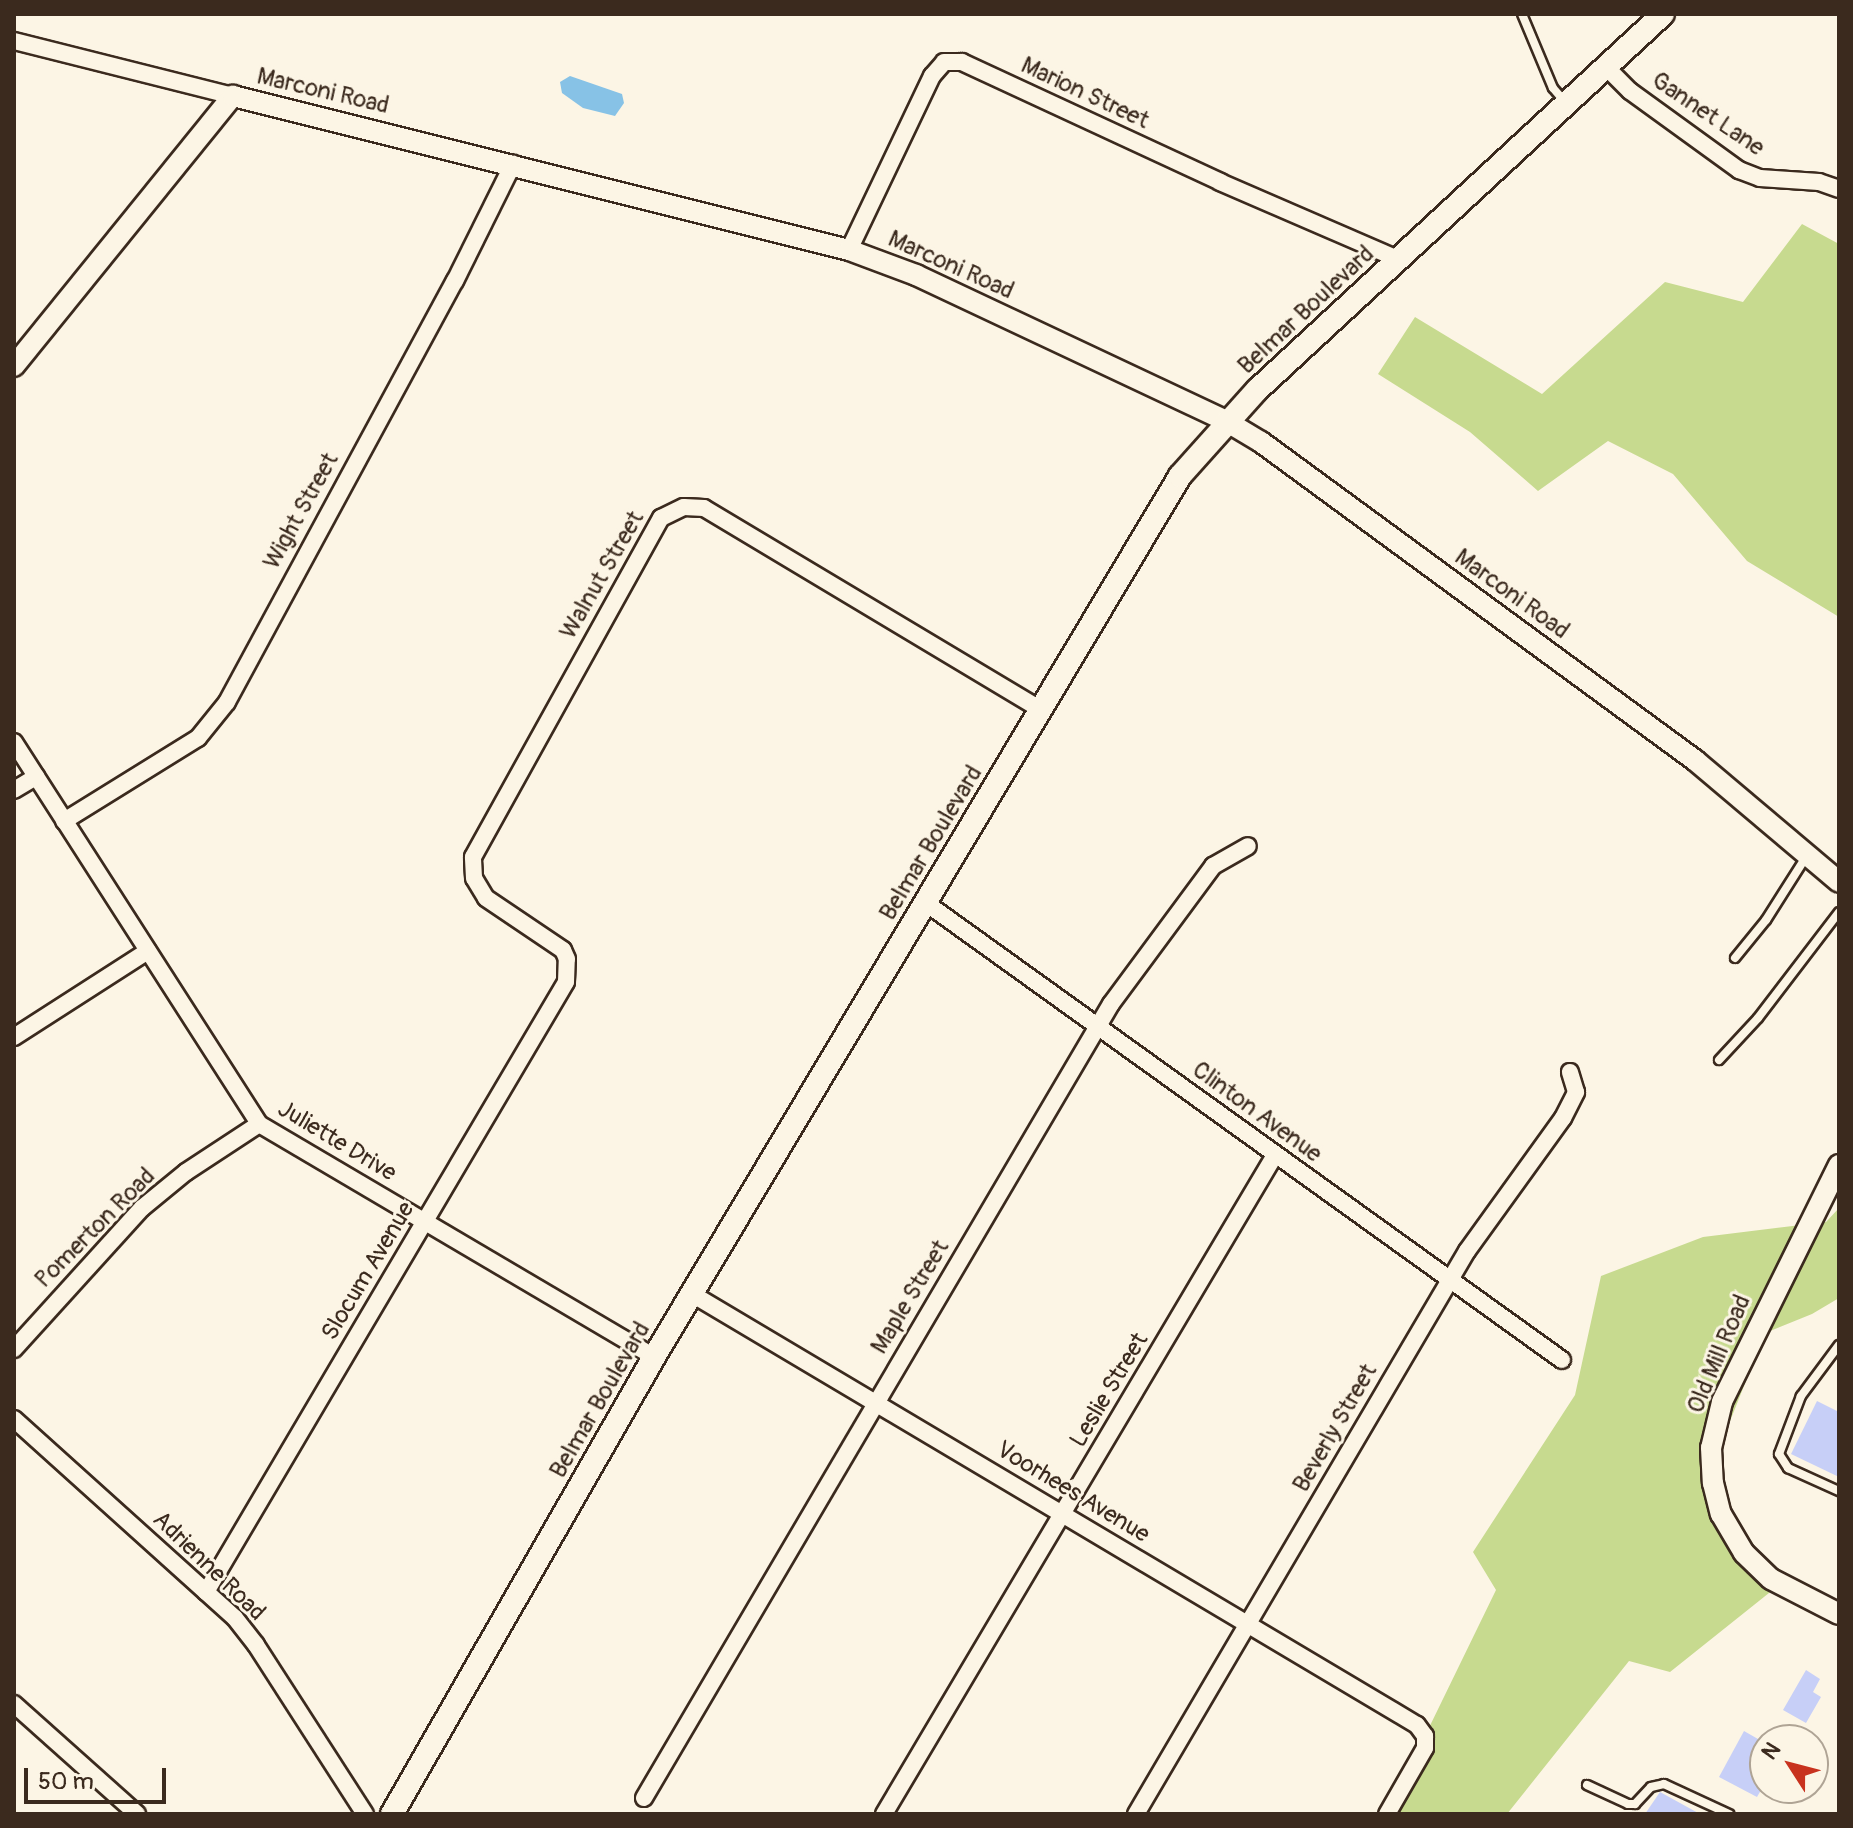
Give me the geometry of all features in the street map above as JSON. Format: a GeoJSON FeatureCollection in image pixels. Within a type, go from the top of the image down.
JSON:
{"type":"FeatureCollection","features":[{"type":"Feature","properties":{"kind":"main road","name":"Belmar Boulevard"},"geometry":{"type":"LineString","coordinates":[[392,1814],[654,1357],[1174,486],[1226,421],[1663,14]]}},
{"type":"Feature","properties":{"kind":"street"},"geometry":{"type":"LineString","coordinates":[[14,41],[233,96]]}},
{"type":"Feature","properties":{"kind":"street","name":"Marion Street"},"geometry":{"type":"LineString","coordinates":[[849,250],[932,76],[944,62],[962,62],[1220,182],[1398,259]]}},
{"type":"Feature","properties":{"kind":"street","name":"Gannet Lane"},"geometry":{"type":"LineString","coordinates":[[1606,67],[1630,91],[1739,170],[1760,178],[1819,182],[1839,189]]}},
{"type":"Feature","properties":{"kind":"street","name":"Marconi Road"},"geometry":{"type":"LineString","coordinates":[[14,366],[233,96],[849,250],[905,270],[1226,421],[1295,464],[1656,730],[1839,882]]}},
{"type":"Feature","properties":{"kind":"street","name":"Wight Street"},"geometry":{"type":"LineString","coordinates":[[64,821],[198,738],[227,702],[455,281],[513,164]]}},
{"type":"Feature","properties":{"kind":"street","name":"Walnut Street"},"geometry":{"type":"LineString","coordinates":[[568,972],[567,959],[556,943],[486,898],[474,878],[473,857],[653,528],[672,511],[684,507],[704,508],[1040,709]]}},
{"type":"Feature","properties":{"kind":"street","name":"Juliette Drive"},"geometry":{"type":"LineString","coordinates":[[14,742],[259,1124],[654,1357]]}},
{"type":"Feature","properties":{"kind":"street"},"geometry":{"type":"LineString","coordinates":[[14,790],[36,777]]}},
{"type":"Feature","properties":{"kind":"street","name":"Maple Street"},"geometry":{"type":"LineString","coordinates":[[644,1798],[1098,1026],[1213,866],[1248,846]]}},
{"type":"Feature","properties":{"kind":"street","name":"Clinton Avenue"},"geometry":{"type":"LineString","coordinates":[[926,903],[1562,1360]]}},
{"type":"Feature","properties":{"kind":"street"},"geometry":{"type":"LineString","coordinates":[[14,1037],[148,951]]}},
{"type":"Feature","properties":{"kind":"street","name":"Slocum Avenue"},"geometry":{"type":"LineString","coordinates":[[206,1592],[566,982],[568,972]]}},
{"type":"Feature","properties":{"kind":"street","name":"Beverly Street"},"geometry":{"type":"LineString","coordinates":[[1136,1814],[1450,1279],[1563,1118],[1576,1092],[1570,1072]]}},
{"type":"Feature","properties":{"kind":"street","name":"Pomerton Road"},"geometry":{"type":"LineString","coordinates":[[14,1349],[142,1208],[186,1172],[259,1124]]}},
{"type":"Feature","properties":{"kind":"street","name":"Leslie Street"},"geometry":{"type":"LineString","coordinates":[[884,1814],[1275,1155]]}},
{"type":"Feature","properties":{"kind":"street","name":"Old Mill Road"},"geometry":{"type":"LineString","coordinates":[[1839,1165],[1722,1402],[1711,1448],[1713,1483],[1721,1514],[1744,1553],[1771,1579],[1839,1614]]}},
{"type":"Feature","properties":{"kind":"street","name":"Voorhees Avenue"},"geometry":{"type":"LineString","coordinates":[[692,1294],[1417,1725],[1425,1736],[1422,1755],[1387,1814]]}},
{"type":"Feature","properties":{"kind":"street","name":"Adrienne Road"},"geometry":{"type":"LineString","coordinates":[[14,1419],[235,1618],[256,1645],[365,1814]]}},
{"type":"Feature","properties":{"kind":"street"},"geometry":{"type":"LineString","coordinates":[[14,1704],[137,1814]]}},
{"type":"Feature","properties":{"kind":"lane"},"geometry":{"type":"LineString","coordinates":[[1522,14],[1553,88],[1567,103]]}},
{"type":"Feature","properties":{"kind":"lane"},"geometry":{"type":"LineString","coordinates":[[1735,958],[1766,920],[1808,855]]}},
{"type":"Feature","properties":{"kind":"lane"},"geometry":{"type":"LineString","coordinates":[[1719,1060],[1758,1018],[1839,912]]}},
{"type":"Feature","properties":{"kind":"lane"},"geometry":{"type":"LineString","coordinates":[[1839,1345],[1801,1396],[1779,1454],[1788,1468],[1839,1491]]}},
{"type":"Feature","properties":{"kind":"lane"},"geometry":{"type":"LineString","coordinates":[[1587,1785],[1628,1804],[1635,1804],[1651,1787],[1664,1784],[1729,1814]]}},
{"type":"Feature","properties":{"kind":"green space"},"geometry":{"type":"Polygon","coordinates":[[[1802,224],[1839,244],[1839,617],[1747,561],[1673,474],[1608,441],[1538,491],[1470,432],[1378,374],[1415,317],[1542,394],[1665,282],[1743,302],[1802,224]]]}},
{"type":"Feature","properties":{"kind":"green space"},"geometry":{"type":"Polygon","coordinates":[[[1839,1208],[1839,1298],[1812,1314],[1765,1333],[1709,1474],[1779,1585],[1670,1672],[1629,1661],[1507,1814],[1387,1814],[1496,1590],[1473,1552],[1575,1395],[1601,1276],[1703,1237],[1826,1222],[1839,1208]]]}},
{"type":"Feature","properties":{"kind":"water"},"geometry":{"type":"Polygon","coordinates":[[[570,76],[622,94],[624,103],[615,116],[583,108],[562,93],[560,82],[570,76]]]}},
{"type":"Feature","properties":{"kind":"building"},"geometry":{"type":"Polygon","coordinates":[[[1817,1401],[1839,1412],[1839,1477],[1791,1454],[1817,1401]]]}},
{"type":"Feature","properties":{"kind":"building"},"geometry":{"type":"Polygon","coordinates":[[[1806,1670],[1820,1679],[1813,1692],[1821,1697],[1806,1723],[1783,1710],[1806,1670]]]}},
{"type":"Feature","properties":{"kind":"building"},"geometry":{"type":"Polygon","coordinates":[[[1744,1731],[1749,1734],[1749,1793],[1719,1777],[1744,1731]]]}},
{"type":"Feature","properties":{"kind":"building"},"geometry":{"type":"Polygon","coordinates":[[[1660,1792],[1700,1814],[1645,1814],[1660,1792]]]}}]}
